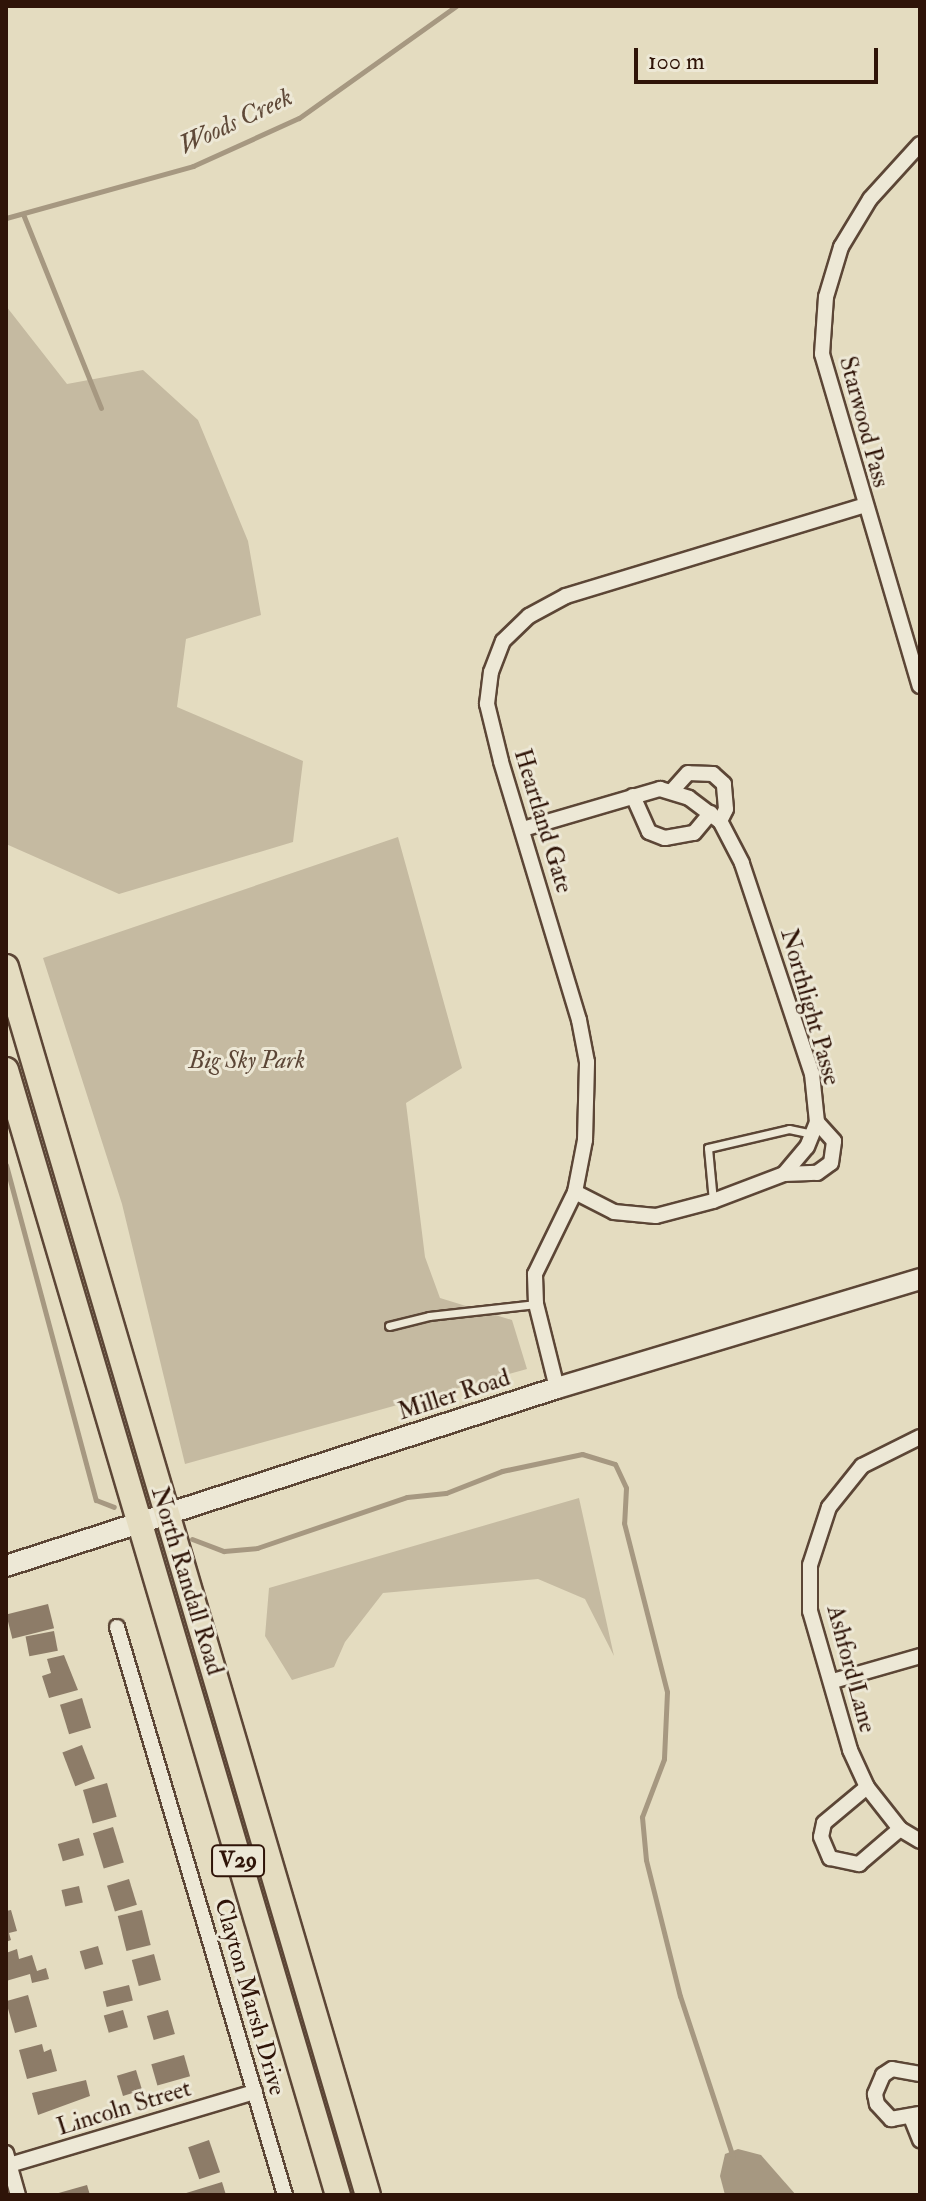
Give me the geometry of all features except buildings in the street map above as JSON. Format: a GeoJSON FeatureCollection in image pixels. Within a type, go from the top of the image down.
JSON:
{"type":"FeatureCollection","features":[{"type":"Feature","properties":{"kind":"main road","name":"North Randall Road"},"geometry":{"type":"LineString","coordinates":[[6,967],[368,2195]]}},
{"type":"Feature","properties":{"kind":"main road","name":"North Randall Road"},"geometry":{"type":"LineString","coordinates":[[6,1070],[138,1527],[338,2195]]}},
{"type":"Feature","properties":{"kind":"street","name":"Starwood Pass"},"geometry":{"type":"LineString","coordinates":[[920,144],[870,199],[841,247],[826,297],[822,354],[863,506],[920,686]]}},
{"type":"Feature","properties":{"kind":"street","name":"Heartland Gate"},"geometry":{"type":"LineString","coordinates":[[557,1388],[536,1304],[540,1255],[575,1192],[585,1140],[587,1062],[487,704],[503,641],[529,616],[566,596],[863,506]]}},
{"type":"Feature","properties":{"kind":"street","name":"Northlight Passe"},"geometry":{"type":"LineString","coordinates":[[523,829],[633,796],[671,792],[688,773],[713,774],[727,796],[716,817],[742,863],[812,1074],[814,1128],[834,1141],[831,1163],[817,1173],[784,1174]]}},
{"type":"Feature","properties":{"kind":"street"},"geometry":{"type":"LineString","coordinates":[[633,796],[649,832],[665,838],[694,833],[716,817],[671,792]]}},
{"type":"Feature","properties":{"kind":"street"},"geometry":{"type":"LineString","coordinates":[[575,1192],[614,1212],[656,1216],[713,1201],[784,1174],[814,1128]]}},
{"type":"Feature","properties":{"kind":"street","name":"Miller Road"},"geometry":{"type":"LineString","coordinates":[[6,1566],[138,1527],[557,1388],[920,1279]]}},
{"type":"Feature","properties":{"kind":"street","name":"Ashford Lane"},"geometry":{"type":"LineString","coordinates":[[920,1437],[862,1466],[829,1507],[817,1535],[810,1565],[810,1611],[833,1681],[850,1750],[867,1787],[900,1829],[920,1841]]}},
{"type":"Feature","properties":{"kind":"street","name":"Clayton Marsh Drive"},"geometry":{"type":"LineString","coordinates":[[117,1627],[285,2195]]}},
{"type":"Feature","properties":{"kind":"street"},"geometry":{"type":"LineString","coordinates":[[833,1681],[920,1656]]}},
{"type":"Feature","properties":{"kind":"street"},"geometry":{"type":"LineString","coordinates":[[867,1787],[824,1823],[821,1837],[830,1858],[859,1864],[900,1829]]}},
{"type":"Feature","properties":{"kind":"street"},"geometry":{"type":"LineString","coordinates":[[920,2074],[892,2069],[877,2083],[875,2094],[882,2113],[891,2119],[916,2117],[920,2140]]}},
{"type":"Feature","properties":{"kind":"street","name":"Lincoln Street"},"geometry":{"type":"LineString","coordinates":[[7,2161],[255,2092]]}},
{"type":"Feature","properties":{"kind":"street"},"geometry":{"type":"LineString","coordinates":[[7,2161],[18,2195]]}},
{"type":"Feature","properties":{"kind":"lane"},"geometry":{"type":"LineString","coordinates":[[713,1201],[708,1148],[789,1129],[814,1128]]}},
{"type":"Feature","properties":{"kind":"lane"},"geometry":{"type":"LineString","coordinates":[[389,1326],[429,1316],[536,1304]]}},
{"type":"Feature","properties":{"kind":"green space"},"geometry":{"type":"Polygon","coordinates":[[[6,306],[67,384],[143,370],[198,420],[248,541],[261,615],[186,639],[177,707],[303,761],[293,842],[119,894],[6,844],[6,306]]]}},
{"type":"Feature","properties":{"kind":"green space","name":"Big Sky Park"},"geometry":{"type":"Polygon","coordinates":[[[398,837],[462,1068],[406,1103],[425,1257],[440,1298],[512,1320],[527,1369],[185,1464],[122,1204],[43,958],[398,837]]]}},
{"type":"Feature","properties":{"kind":"green space"},"geometry":{"type":"Polygon","coordinates":[[[579,1498],[614,1656],[585,1599],[538,1579],[383,1593],[345,1642],[334,1667],[292,1680],[265,1636],[269,1588],[579,1498]]]}},
{"type":"Feature","properties":{"kind":"shaded area"},"geometry":{"type":"Polygon","coordinates":[[[738,2149],[761,2155],[796,2195],[725,2195],[720,2176],[725,2154],[738,2149]]]}},
{"type":"Feature","properties":{"kind":"waterway","name":"Woods Creek"},"geometry":{"type":"LineString","coordinates":[[6,218],[193,166],[299,118],[456,6]]}},
{"type":"Feature","properties":{"kind":"waterway"},"geometry":{"type":"LineString","coordinates":[[23,214],[101,408]]}},
{"type":"Feature","properties":{"kind":"waterway"},"geometry":{"type":"LineString","coordinates":[[6,1165],[96,1500],[114,1507]]}},
{"type":"Feature","properties":{"kind":"waterway"},"geometry":{"type":"LineString","coordinates":[[192,1539],[224,1551],[257,1548],[407,1497],[446,1493],[502,1471],[582,1454],[615,1464],[626,1488],[624,1523],[667,1692],[664,1759],[642,1817],[646,1860],[680,1996],[733,2157]]}}]}
